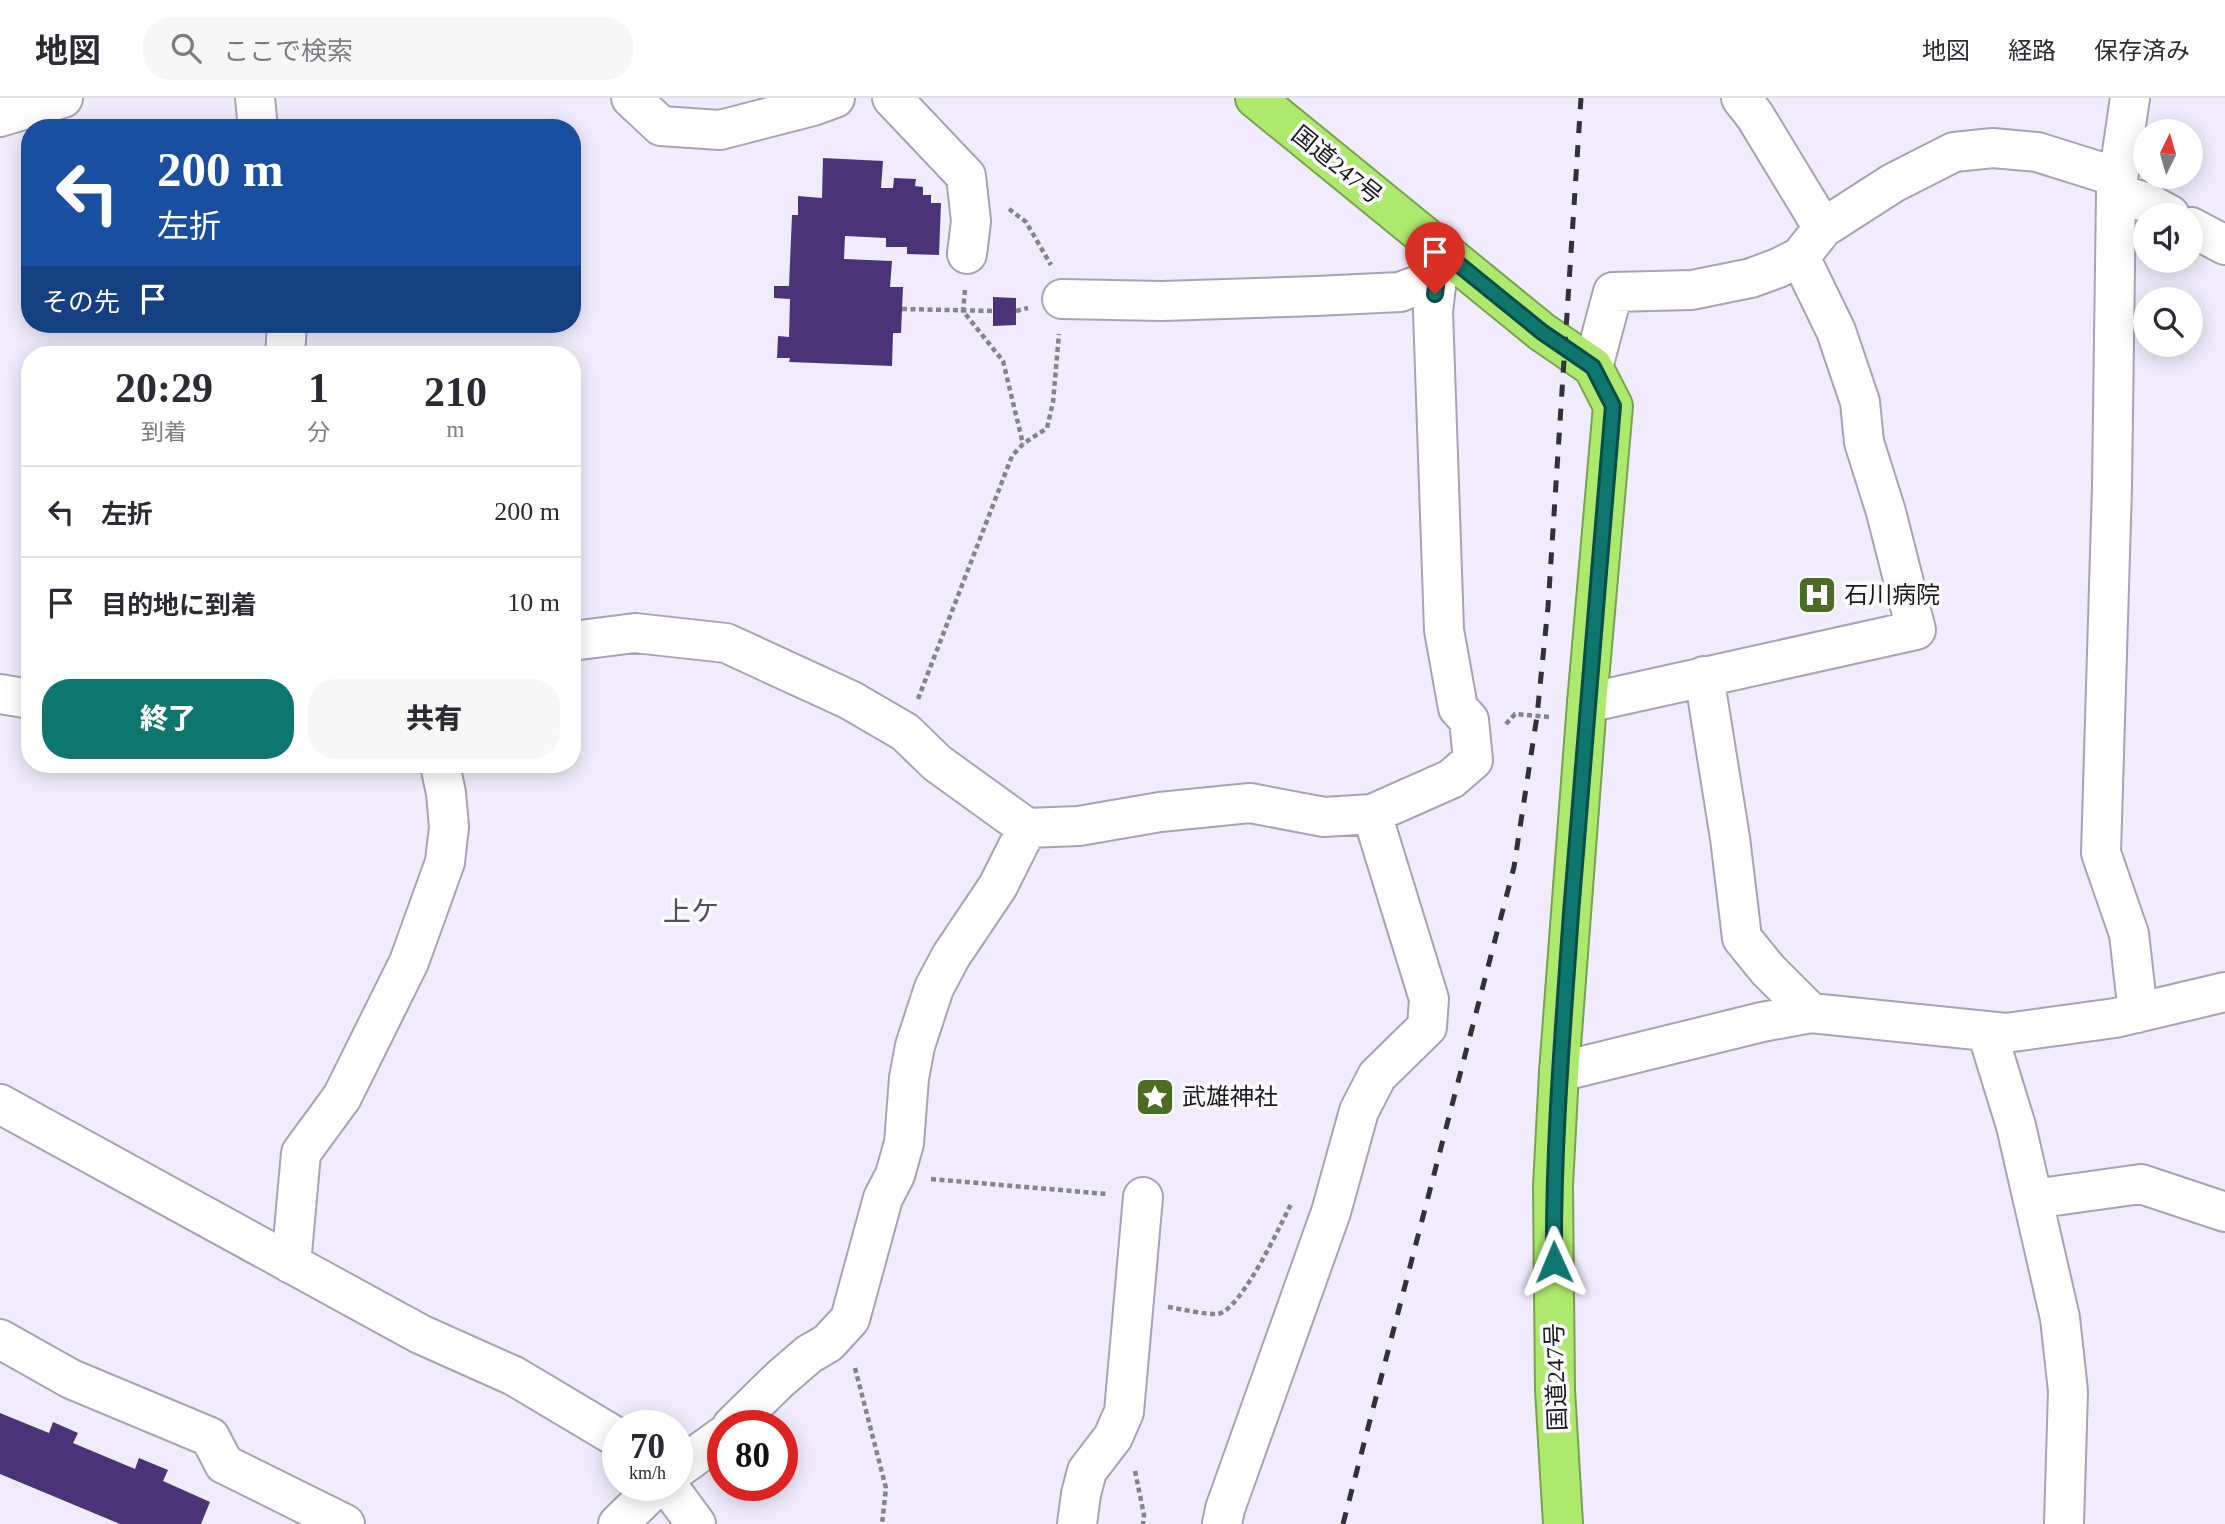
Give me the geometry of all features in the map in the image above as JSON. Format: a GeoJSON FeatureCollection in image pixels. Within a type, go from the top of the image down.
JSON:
{"type":"FeatureCollection","features":[{"type":"Feature","properties":{"kind":"highway","name":"国道247号"},"geometry":{"type":"LineString","coordinates":[[1255,98],[1445,269],[1593,367],[1613,406],[1587,703],[1553,1186],[1555,1390],[1563,1524]]}},
{"type":"Feature","properties":{"kind":"street"},"geometry":{"type":"LineString","coordinates":[[0,117],[63,98]]}},
{"type":"Feature","properties":{"kind":"street"},"geometry":{"type":"LineString","coordinates":[[255,98],[257,119]]}},
{"type":"Feature","properties":{"kind":"street"},"geometry":{"type":"LineString","coordinates":[[631,98],[661,126],[720,130],[835,98]]}},
{"type":"Feature","properties":{"kind":"street"},"geometry":{"type":"LineString","coordinates":[[892,98],[967,176],[971,221],[967,254]]}},
{"type":"Feature","properties":{"kind":"street"},"geometry":{"type":"LineString","coordinates":[[1587,703],[1916,630],[1886,512],[1864,442],[1860,401],[1836,331],[1811,243],[1755,116],[1741,98]]}},
{"type":"Feature","properties":{"kind":"street"},"geometry":{"type":"LineString","coordinates":[[2130,98],[2117,185],[2112,487],[2101,853],[2129,934],[2138,1013]]}},
{"type":"Feature","properties":{"kind":"street"},"geometry":{"type":"LineString","coordinates":[[1593,367],[1613,292],[1692,290],[1722,285],[1778,268],[1893,183],[1954,152],[1993,148],[2038,152],[2117,185],[2148,203]]}},
{"type":"Feature","properties":{"kind":"street"},"geometry":{"type":"LineString","coordinates":[[2203,233],[2225,245]]}},
{"type":"Feature","properties":{"kind":"street"},"geometry":{"type":"LineString","coordinates":[[1062,299],[1161,301],[1399,292],[1445,269]]}},
{"type":"Feature","properties":{"kind":"street"},"geometry":{"type":"LineString","coordinates":[[581,640],[635,632],[726,643],[850,700],[905,732],[937,763],[1027,828],[1079,826],[1160,812],[1250,803],[1324,817],[1372,814],[1451,779],[1473,761],[1469,720],[1458,708],[1444,630],[1433,311],[1445,269]]}},
{"type":"Feature","properties":{"kind":"street"},"geometry":{"type":"LineString","coordinates":[[1704,676],[1730,838],[1742,938],[1768,970],[1811,1013]]}},
{"type":"Feature","properties":{"kind":"street"},"geometry":{"type":"LineString","coordinates":[[0,694],[21,698]]}},
{"type":"Feature","properties":{"kind":"street"},"geometry":{"type":"LineString","coordinates":[[291,1264],[301,1153],[342,1097],[403,974],[445,862],[449,827],[442,773]]}},
{"type":"Feature","properties":{"kind":"street"},"geometry":{"type":"LineString","coordinates":[[1222,1524],[1331,1212],[1359,1111],[1377,1076],[1427,1027],[1429,999],[1372,814]]}},
{"type":"Feature","properties":{"kind":"street"},"geometry":{"type":"LineString","coordinates":[[748,1410],[780,1378],[809,1354],[828,1343],[850,1319],[883,1198],[895,1175],[904,1143],[909,1078],[915,1046],[934,988],[951,956],[998,887],[1027,828]]}},
{"type":"Feature","properties":{"kind":"street"},"geometry":{"type":"LineString","coordinates":[[1559,1072],[1762,1022],[1811,1013],[2006,1033],[2115,1018],[2225,992]]}},
{"type":"Feature","properties":{"kind":"street"},"geometry":{"type":"LineString","coordinates":[[1987,1032],[2016,1126],[2060,1318],[2068,1391],[2064,1524]]}},
{"type":"Feature","properties":{"kind":"street"},"geometry":{"type":"LineString","coordinates":[[0,1104],[420,1334],[514,1376],[602,1428]]}},
{"type":"Feature","properties":{"kind":"street"},"geometry":{"type":"LineString","coordinates":[[2032,1199],[2141,1184],[2225,1212]]}},
{"type":"Feature","properties":{"kind":"street"},"geometry":{"type":"LineString","coordinates":[[1077,1524],[1087,1471],[1113,1437],[1124,1412],[1143,1197]]}},
{"type":"Feature","properties":{"kind":"street"},"geometry":{"type":"LineString","coordinates":[[0,1339],[71,1379],[210,1437],[224,1464],[345,1524]]}},
{"type":"Feature","properties":{"kind":"street"},"geometry":{"type":"LineString","coordinates":[[618,1524],[642,1501]]}},
{"type":"Feature","properties":{"kind":"street"},"geometry":{"type":"LineString","coordinates":[[679,1501],[696,1524]]}},
{"type":"Feature","properties":{"kind":"path"},"geometry":{"type":"LineString","coordinates":[[905,732],[1012,456],[1023,444],[1048,428],[1053,402],[1062,284],[1026,222],[967,176]]}},
{"type":"Feature","properties":{"kind":"path"},"geometry":{"type":"LineString","coordinates":[[967,254],[963,311],[1003,361],[1023,444]]}},
{"type":"Feature","properties":{"kind":"path"},"geometry":{"type":"LineString","coordinates":[[902,309],[993,311]]}},
{"type":"Feature","properties":{"kind":"path"},"geometry":{"type":"LineString","coordinates":[[895,1175],[1143,1197]]}},
{"type":"Feature","properties":{"kind":"path"},"geometry":{"type":"LineString","coordinates":[[1134,1303],[1219,1314],[1231,1307],[1264,1258],[1294,1198]]}},
{"type":"Feature","properties":{"kind":"path"},"geometry":{"type":"LineString","coordinates":[[850,1319],[851,1352],[886,1488],[882,1524]]}},
{"type":"Feature","properties":{"kind":"building"},"geometry":{"type":"Polygon","coordinates":[[[823,158],[883,161],[881,188],[893,188],[894,178],[916,179],[915,186],[923,187],[923,195],[931,195],[931,203],[941,203],[939,255],[907,254],[907,247],[886,247],[886,238],[845,236],[844,259],[892,261],[890,287],[903,287],[901,333],[893,333],[892,366],[789,362],[790,358],[777,358],[778,336],[789,337],[790,299],[774,298],[774,286],[789,286],[792,215],[798,215],[798,196],[822,198],[823,158]]]}},
{"type":"Feature","properties":{"kind":"building"},"geometry":{"type":"Polygon","coordinates":[[[993,297],[1016,298],[1016,325],[993,326],[993,297]]]}},
{"type":"Feature","properties":{"kind":"building"},"geometry":{"type":"Polygon","coordinates":[[[0,1413],[49,1433],[53,1422],[78,1433],[73,1443],[135,1469],[139,1458],[168,1470],[163,1481],[210,1502],[201,1524],[120,1524],[0,1474],[0,1413]]]}},
{"type":"Feature","properties":{"kind":"railway"},"geometry":{"type":"LineString","coordinates":[[1343,1524],[1514,867],[1537,716],[1548,607],[1581,98]]}},
{"type":"Feature","properties":{"kind":"place","name":"石川病院"},"geometry":{"type":"Point","coordinates":[1817,595]}},
{"type":"Feature","properties":{"kind":"place","name":"武雄神社"},"geometry":{"type":"Point","coordinates":[1155,1097]}},
{"type":"Feature","properties":{"kind":"district","name":"上ケ"},"geometry":{"type":"Point","coordinates":[691,911]}},
{"type":"Feature","properties":{"kind":"route"},"geometry":{"type":"LineString","coordinates":[[1435,294],[1437,278],[1452,259],[1542,332],[1593,367],[1613,406],[1559,1072],[1553,1186],[1554,1262]]}}]}
